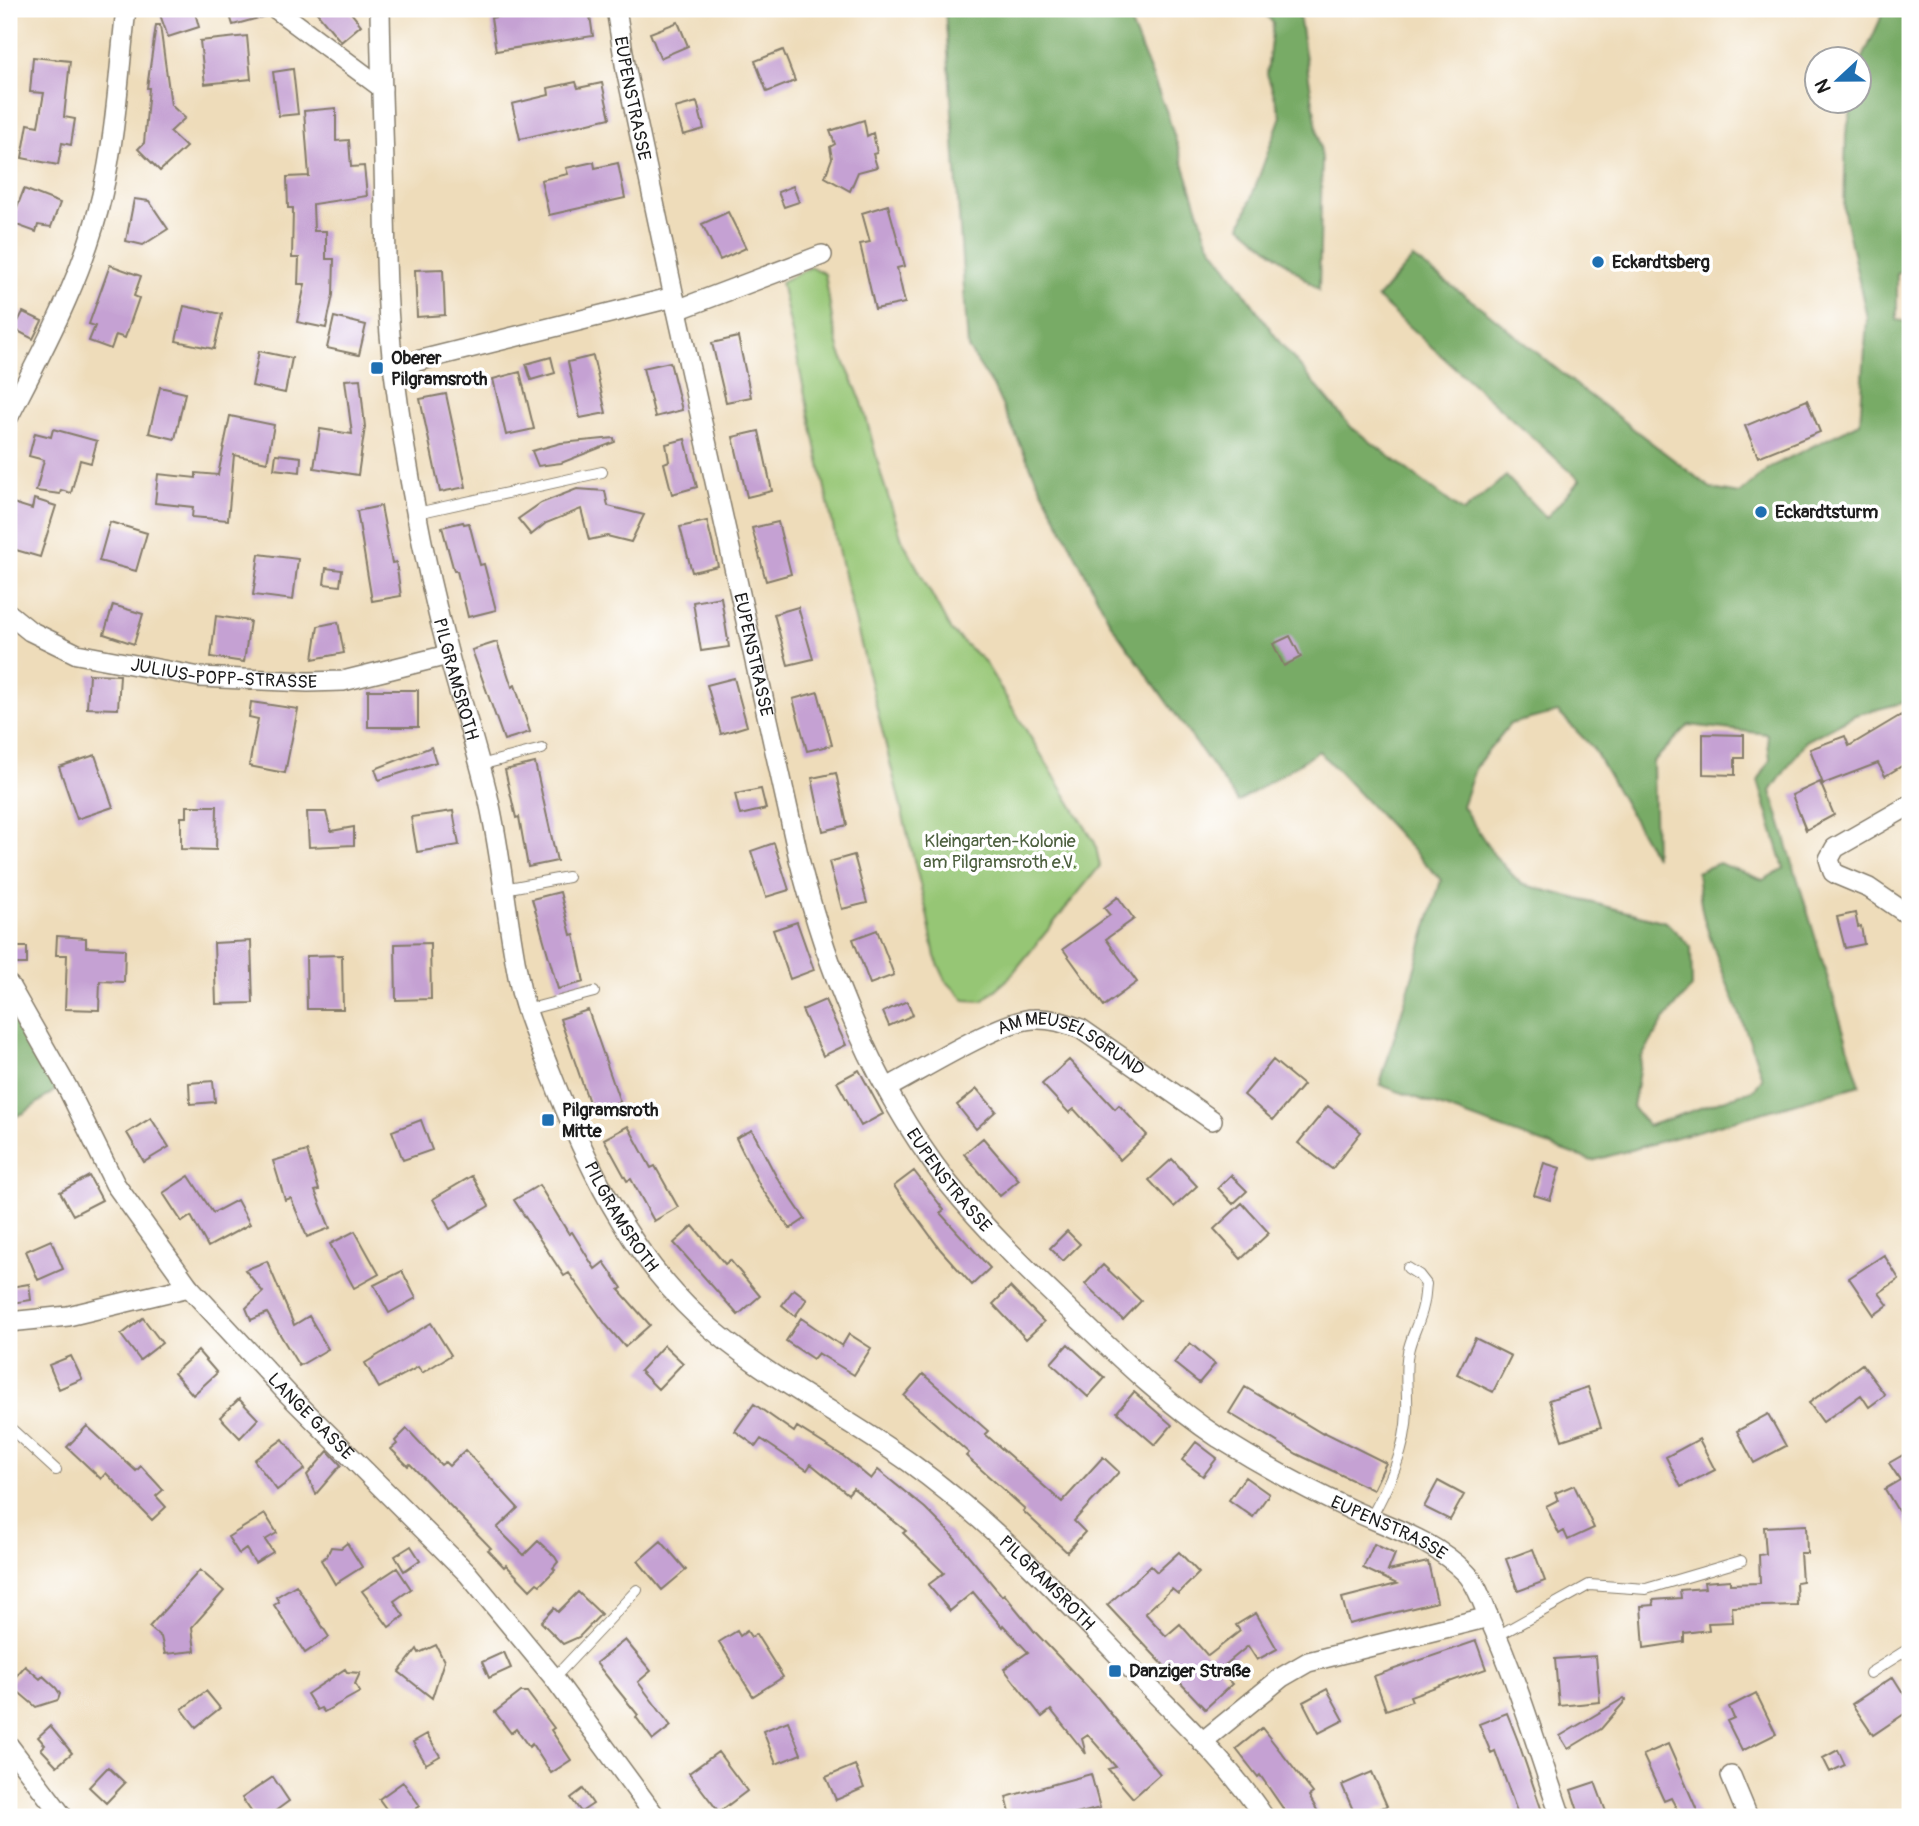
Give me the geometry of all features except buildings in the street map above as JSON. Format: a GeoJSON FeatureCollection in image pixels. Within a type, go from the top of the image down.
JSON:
{"type":"FeatureCollection","features":[{"type":"Feature","properties":{"kind":"street"},"geometry":{"type":"LineString","coordinates":[[9,416],[57,325],[84,259],[110,154],[126,9]]}},
{"type":"Feature","properties":{"kind":"street"},"geometry":{"type":"LineString","coordinates":[[276,9],[382,88]]}},
{"type":"Feature","properties":{"kind":"street","name":"PILGRAMSROTH"},"geometry":{"type":"LineString","coordinates":[[380,9],[387,300],[393,366],[417,513],[448,655],[480,765],[498,841],[526,1010],[597,1182],[636,1245],[659,1276],[696,1315],[744,1356],[863,1430],[914,1466],[980,1519],[1065,1598],[1202,1742],[1264,1817]]}},
{"type":"Feature","properties":{"kind":"street","name":"EUPENSTRASSE"},"geometry":{"type":"LineString","coordinates":[[616,9],[626,70],[675,304],[810,904],[836,979],[866,1049],[911,1129],[948,1183],[1036,1278],[1148,1384],[1219,1438],[1292,1480],[1430,1544],[1468,1575],[1499,1636],[1562,1817]]}},
{"type":"Feature","properties":{"kind":"street"},"geometry":{"type":"LineString","coordinates":[[393,366],[675,304],[822,255]]}},
{"type":"Feature","properties":{"kind":"street","name":"JULIUS-POPP-STRASSE"},"geometry":{"type":"LineString","coordinates":[[9,614],[30,631],[78,654],[200,677],[343,681],[448,655]]}},
{"type":"Feature","properties":{"kind":"street"},"geometry":{"type":"LineString","coordinates":[[1910,806],[1835,848],[1829,859],[1833,872],[1869,888],[1910,916]]}},
{"type":"Feature","properties":{"kind":"street","name":"LANGE GASSE"},"geometry":{"type":"LineString","coordinates":[[9,985],[67,1087],[115,1184],[189,1287],[288,1394],[468,1574],[554,1678],[656,1817]]}},
{"type":"Feature","properties":{"kind":"street","name":"AM MEUSELSGRUND"},"geometry":{"type":"LineString","coordinates":[[887,1088],[1003,1027],[1031,1018],[1058,1020],[1081,1029],[1212,1120]]}},
{"type":"Feature","properties":{"kind":"street"},"geometry":{"type":"LineString","coordinates":[[9,1322],[68,1316],[189,1287]]}},
{"type":"Feature","properties":{"kind":"street"},"geometry":{"type":"LineString","coordinates":[[1202,1742],[1282,1677],[1308,1662],[1489,1617]]}},
{"type":"Feature","properties":{"kind":"street"},"geometry":{"type":"LineString","coordinates":[[9,1746],[63,1817]]}},
{"type":"Feature","properties":{"kind":"street"},"geometry":{"type":"LineString","coordinates":[[1731,1776],[1748,1817]]}},
{"type":"Feature","properties":{"kind":"lane"},"geometry":{"type":"LineString","coordinates":[[417,513],[602,472]]}},
{"type":"Feature","properties":{"kind":"lane"},"geometry":{"type":"LineString","coordinates":[[480,765],[542,750]]}},
{"type":"Feature","properties":{"kind":"lane"},"geometry":{"type":"LineString","coordinates":[[504,889],[568,877]]}},
{"type":"Feature","properties":{"kind":"lane"},"geometry":{"type":"LineString","coordinates":[[526,1010],[594,992]]}},
{"type":"Feature","properties":{"kind":"lane"},"geometry":{"type":"LineString","coordinates":[[1371,1518],[1390,1483],[1406,1429],[1405,1379],[1408,1350],[1424,1306],[1426,1284],[1408,1268]]}},
{"type":"Feature","properties":{"kind":"lane"},"geometry":{"type":"LineString","coordinates":[[9,1427],[56,1469]]}},
{"type":"Feature","properties":{"kind":"lane"},"geometry":{"type":"LineString","coordinates":[[1499,1636],[1589,1586],[1646,1588],[1741,1561]]}},
{"type":"Feature","properties":{"kind":"lane"},"geometry":{"type":"LineString","coordinates":[[554,1678],[637,1590]]}},
{"type":"Feature","properties":{"kind":"lane"},"geometry":{"type":"LineString","coordinates":[[1870,1673],[1910,1647]]}},
{"type":"Feature","properties":{"kind":"green space"},"geometry":{"type":"Polygon","coordinates":[[[945,9],[1125,9],[1166,110],[1208,241],[1281,344],[1351,427],[1463,512],[1506,476],[1546,518],[1580,480],[1377,298],[1413,258],[1486,311],[1580,388],[1712,489],[1739,494],[1770,467],[1860,423],[1867,318],[1844,212],[1846,133],[1850,116],[1874,116],[1874,46],[1868,46],[1885,9],[1910,9],[1910,269],[1897,274],[1897,320],[1910,322],[1910,701],[1855,715],[1806,741],[1771,791],[1860,1085],[1592,1161],[1380,1085],[1441,880],[1319,751],[1238,802],[1111,624],[1036,478],[993,386],[968,348],[945,9]],[[1558,712],[1510,724],[1476,766],[1462,806],[1494,855],[1521,884],[1666,922],[1691,947],[1692,987],[1664,1020],[1641,1058],[1633,1108],[1648,1126],[1755,1089],[1762,1078],[1704,919],[1697,872],[1719,863],[1763,880],[1784,868],[1758,781],[1770,760],[1767,734],[1689,725],[1653,762],[1655,857],[1593,748],[1558,712]]]}},
{"type":"Feature","properties":{"kind":"green space"},"geometry":{"type":"Polygon","coordinates":[[[1261,9],[1298,9],[1322,159],[1319,290],[1241,226],[1281,116],[1267,74],[1273,23],[1261,9]]]}},
{"type":"Feature","properties":{"kind":"green space","name":"Kleingarten-Kolonie am Pilgramsroth e.V."},"geometry":{"type":"Polygon","coordinates":[[[811,267],[825,274],[840,352],[862,402],[882,478],[902,539],[951,631],[984,661],[1095,843],[1100,866],[1008,979],[983,1001],[965,1000],[946,981],[935,957],[927,913],[840,559],[781,282],[811,267]]]}},
{"type":"Feature","properties":{"kind":"green space"},"geometry":{"type":"Polygon","coordinates":[[[9,1000],[25,1025],[57,1089],[24,1113],[9,1119],[9,1000]]]}},
{"type":"Feature","properties":{"kind":"place","name":"Eckardtsberg"},"geometry":{"type":"Point","coordinates":[1598,262]}},
{"type":"Feature","properties":{"kind":"place","name":"Oberer Pilgramsroth"},"geometry":{"type":"Point","coordinates":[377,368]}},
{"type":"Feature","properties":{"kind":"place","name":"Eckardtsturm"},"geometry":{"type":"Point","coordinates":[1761,512]}},
{"type":"Feature","properties":{"kind":"place","name":"Pilgramsroth Mitte"},"geometry":{"type":"Point","coordinates":[548,1120]}},
{"type":"Feature","properties":{"kind":"place","name":"Danziger Straße"},"geometry":{"type":"Point","coordinates":[1115,1671]}}]}
